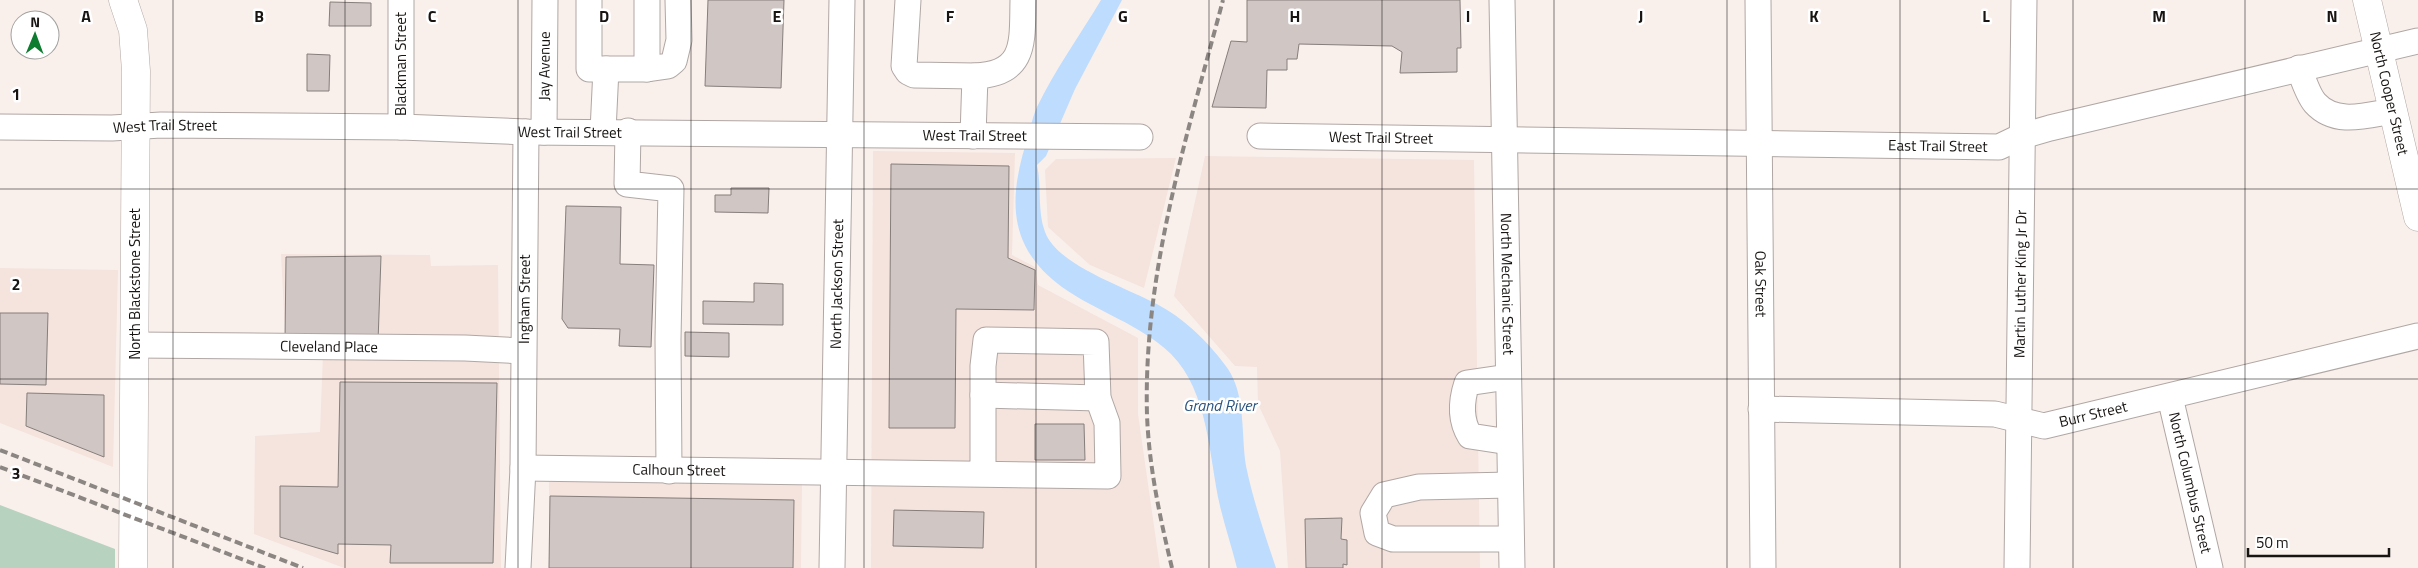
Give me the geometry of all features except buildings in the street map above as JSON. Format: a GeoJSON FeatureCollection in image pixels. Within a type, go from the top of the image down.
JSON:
{"type":"FeatureCollection","features":[{"type":"Feature","properties":{"kind":"main road","name":"North Cooper Street"},"geometry":{"type":"LineString","coordinates":[[2367,0],[2418,217]]}},
{"type":"Feature","properties":{"kind":"main road","name":"North Blackstone Street"},"geometry":{"type":"LineString","coordinates":[[129,8],[135,53],[136,126],[133,568]]}},
{"type":"Feature","properties":{"kind":"street","name":"Blackman Street"},"geometry":{"type":"LineString","coordinates":[[401,0],[401,127]]}},
{"type":"Feature","properties":{"kind":"street","name":"Jay Avenue"},"geometry":{"type":"LineString","coordinates":[[535,132],[545,0]]}},
{"type":"Feature","properties":{"kind":"street"},"geometry":{"type":"LineString","coordinates":[[589,0],[589,70],[647,69],[668,66],[674,61],[679,40],[678,0]]}},
{"type":"Feature","properties":{"kind":"street"},"geometry":{"type":"LineString","coordinates":[[647,0],[647,69]]}},
{"type":"Feature","properties":{"kind":"street","name":"North Jackson Street"},"geometry":{"type":"LineString","coordinates":[[832,568],[842,0]]}},
{"type":"Feature","properties":{"kind":"street"},"geometry":{"type":"LineString","coordinates":[[908,0],[904,66],[908,72],[914,74],[975,76],[996,73],[1012,65],[1022,44],[1023,0]]}},
{"type":"Feature","properties":{"kind":"street","name":"North Mechanic Street"},"geometry":{"type":"LineString","coordinates":[[1502,0],[1512,568]]}},
{"type":"Feature","properties":{"kind":"street","name":"Oak Street"},"geometry":{"type":"LineString","coordinates":[[1758,0],[1763,568]]}},
{"type":"Feature","properties":{"kind":"street","name":"Martin Luther King Jr Dr"},"geometry":{"type":"LineString","coordinates":[[2017,568],[2024,0]]}},
{"type":"Feature","properties":{"kind":"street","name":"East Trail Street"},"geometry":{"type":"LineString","coordinates":[[1504,140],[1999,147],[2022,136],[2299,68],[2418,41]]}},
{"type":"Feature","properties":{"kind":"street"},"geometry":{"type":"LineString","coordinates":[[2299,68],[2315,103],[2331,116],[2355,118],[2393,111]]}},
{"type":"Feature","properties":{"kind":"street"},"geometry":{"type":"LineString","coordinates":[[603,131],[606,69]]}},
{"type":"Feature","properties":{"kind":"street"},"geometry":{"type":"LineString","coordinates":[[973,136],[975,76]]}},
{"type":"Feature","properties":{"kind":"street","name":"West Trail Street"},"geometry":{"type":"LineString","coordinates":[[0,127],[401,127],[535,132],[628,131],[1140,137]]}},
{"type":"Feature","properties":{"kind":"street"},"geometry":{"type":"LineString","coordinates":[[628,131],[627,184],[671,189],[668,338],[669,471]]}},
{"type":"Feature","properties":{"kind":"street","name":"Ingham Street"},"geometry":{"type":"LineString","coordinates":[[518,568],[523,468],[523,351],[535,132]]}},
{"type":"Feature","properties":{"kind":"street","name":"West Trail Street"},"geometry":{"type":"LineString","coordinates":[[1260,136],[1504,140]]}},
{"type":"Feature","properties":{"kind":"street","name":"Burr Street"},"geometry":{"type":"LineString","coordinates":[[1761,409],[1995,414],[2044,426],[2418,336]]}},
{"type":"Feature","properties":{"kind":"street"},"geometry":{"type":"LineString","coordinates":[[983,395],[1098,398],[1096,342],[986,340],[983,395],[983,474]]}},
{"type":"Feature","properties":{"kind":"street","name":"Cleveland Place"},"geometry":{"type":"LineString","coordinates":[[135,345],[465,348],[523,351]]}},
{"type":"Feature","properties":{"kind":"street"},"geometry":{"type":"LineString","coordinates":[[1508,377],[1468,383],[1462,410],[1465,428],[1470,436],[1509,442]]}},
{"type":"Feature","properties":{"kind":"street","name":"North Columbus Street"},"geometry":{"type":"LineString","coordinates":[[2170,397],[2210,568]]}},
{"type":"Feature","properties":{"kind":"street","name":"Calhoun Street"},"geometry":{"type":"LineString","coordinates":[[523,468],[1108,476],[1107,423],[1098,398]]}},
{"type":"Feature","properties":{"kind":"street"},"geometry":{"type":"LineString","coordinates":[[1510,485],[1419,488],[1384,495],[1373,513],[1377,533],[1393,539],[1511,539]]}},
{"type":"Feature","properties":{"kind":"shaded area"},"geometry":{"type":"Polygon","coordinates":[[[873,151],[1015,153],[1012,255],[1035,267],[1038,285],[1138,338],[1138,414],[1160,568],[871,568],[873,151]]]}},
{"type":"Feature","properties":{"kind":"shaded area"},"geometry":{"type":"Polygon","coordinates":[[[1205,156],[1474,160],[1480,568],[1288,568],[1280,451],[1258,404],[1257,367],[1235,366],[1174,296],[1205,156]]]}},
{"type":"Feature","properties":{"kind":"shaded area"},"geometry":{"type":"Polygon","coordinates":[[[1176,158],[1144,288],[1090,265],[1048,227],[1045,170],[1056,159],[1176,158]]]}},
{"type":"Feature","properties":{"kind":"shaded area"},"geometry":{"type":"Polygon","coordinates":[[[281,254],[430,255],[431,266],[498,265],[501,568],[344,568],[254,534],[255,436],[320,432],[323,354],[286,352],[281,254]]]}},
{"type":"Feature","properties":{"kind":"shaded area"},"geometry":{"type":"Polygon","coordinates":[[[0,268],[118,270],[113,467],[0,423],[0,268]]]}},
{"type":"Feature","properties":{"kind":"shaded area"},"geometry":{"type":"Polygon","coordinates":[[[549,478],[802,484],[801,568],[549,568],[549,478]]]}},
{"type":"Feature","properties":{"kind":"green space"},"geometry":{"type":"Polygon","coordinates":[[[0,505],[115,549],[115,568],[0,568],[0,505]]]}},
{"type":"Feature","properties":{"kind":"water","name":"Grand River"},"geometry":{"type":"Polygon","coordinates":[[[1101,0],[1122,0],[1075,89],[1046,156],[1037,165],[1041,216],[1045,232],[1053,245],[1080,266],[1149,300],[1180,319],[1214,351],[1228,369],[1238,391],[1249,479],[1276,568],[1237,568],[1220,506],[1206,426],[1193,387],[1184,369],[1171,354],[1146,334],[1075,296],[1044,272],[1031,256],[1017,222],[1017,185],[1020,165],[1037,107],[1101,0]]]}},
{"type":"Feature","properties":{"kind":"railway"},"geometry":{"type":"LineString","coordinates":[[1172,568],[1156,492],[1148,434],[1148,362],[1152,309],[1170,205],[1195,102],[1223,0]]}},
{"type":"Feature","properties":{"kind":"railway"},"geometry":{"type":"LineString","coordinates":[[0,450],[303,568]]}},
{"type":"Feature","properties":{"kind":"railway"},"geometry":{"type":"LineString","coordinates":[[0,467],[265,568]]}}]}
